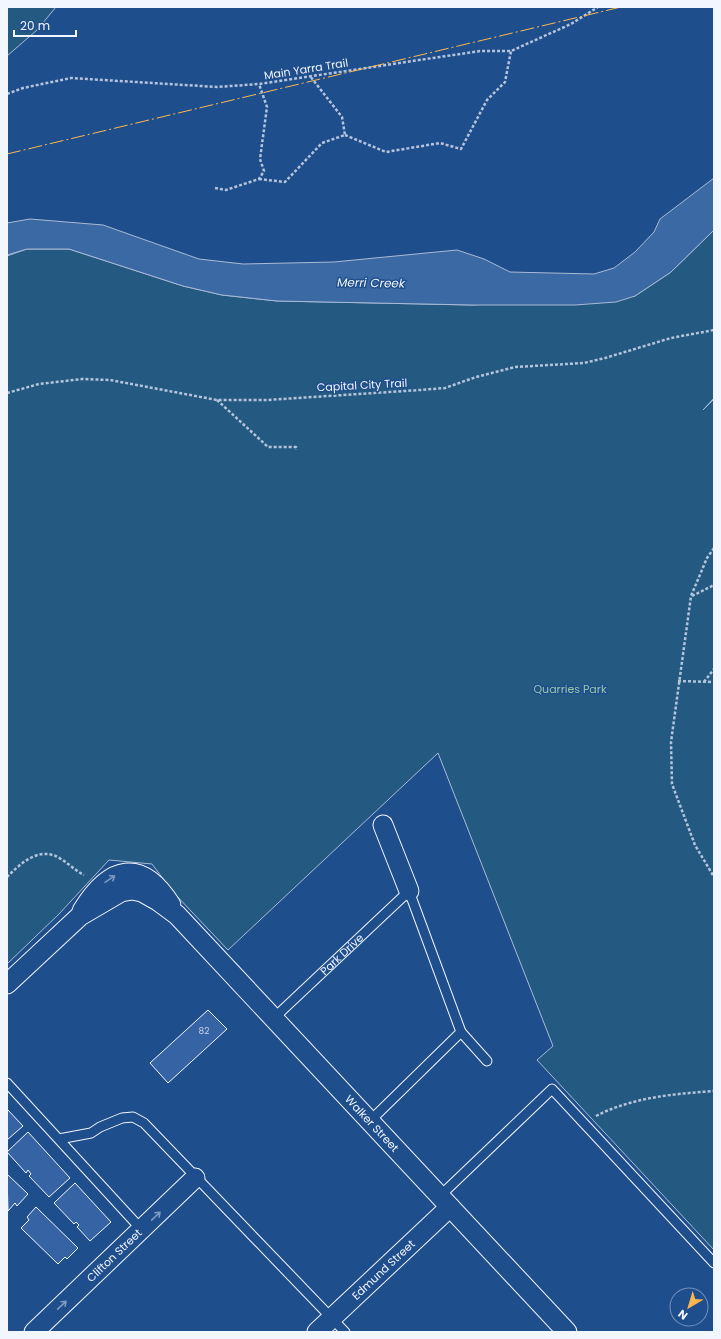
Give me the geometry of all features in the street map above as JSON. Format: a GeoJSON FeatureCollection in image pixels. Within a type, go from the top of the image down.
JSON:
{"type":"FeatureCollection","features":[{"type":"Feature","properties":{"kind":"street"},"geometry":{"type":"LineString","coordinates":[[384,825],[409,891]]}},
{"type":"Feature","properties":{"kind":"street"},"geometry":{"type":"LineString","coordinates":[[7,984],[80,916],[121,892],[130,881],[118,874],[105,882],[90,898],[80,916]]}},
{"type":"Feature","properties":{"kind":"street","name":"Walker Street"},"geometry":{"type":"LineString","coordinates":[[130,881],[142,876],[155,884],[177,915],[567,1332]]}},
{"type":"Feature","properties":{"kind":"street","name":"Clifton Street"},"geometry":{"type":"LineString","coordinates":[[34,1332],[195,1178]]}},
{"type":"Feature","properties":{"kind":"street","name":"Edmund Street"},"geometry":{"type":"LineString","coordinates":[[317,1332],[445,1201]]}},
{"type":"Feature","properties":{"kind":"lane","name":"Park Drive"},"geometry":{"type":"LineString","coordinates":[[274,1018],[409,891]]}},
{"type":"Feature","properties":{"kind":"lane"},"geometry":{"type":"LineString","coordinates":[[409,891],[461,1032],[487,1061]]}},
{"type":"Feature","properties":{"kind":"lane"},"geometry":{"type":"LineString","coordinates":[[370,1121],[461,1032]]}},
{"type":"Feature","properties":{"kind":"lane"},"geometry":{"type":"LineString","coordinates":[[7,1082],[142,1230]]}},
{"type":"Feature","properties":{"kind":"lane"},"geometry":{"type":"LineString","coordinates":[[445,1201],[552,1088],[714,1264]]}},
{"type":"Feature","properties":{"kind":"lane"},"geometry":{"type":"LineString","coordinates":[[59,1139],[91,1133],[113,1121],[122,1118],[133,1118],[144,1123],[195,1178],[345,1332]]}},
{"type":"Feature","properties":{"kind":"path","name":"Main Yarra Trail"},"geometry":{"type":"LineString","coordinates":[[7,94],[23,88],[71,78],[217,87],[259,84],[480,51],[511,51],[571,24],[598,7]]}},
{"type":"Feature","properties":{"kind":"path"},"geometry":{"type":"LineString","coordinates":[[215,188],[226,190],[259,179],[285,182],[322,143],[345,135],[386,152],[440,143],[461,149],[487,100],[505,82],[511,51]]}},
{"type":"Feature","properties":{"kind":"path"},"geometry":{"type":"LineString","coordinates":[[310,76],[342,117],[345,135]]}},
{"type":"Feature","properties":{"kind":"path"},"geometry":{"type":"LineString","coordinates":[[259,84],[267,107],[260,159],[264,171],[259,179]]}},
{"type":"Feature","properties":{"kind":"path","name":"Capital City Trail"},"geometry":{"type":"LineString","coordinates":[[7,393],[39,384],[82,379],[110,380],[217,400],[267,400],[445,388],[476,377],[515,367],[584,363],[671,338],[714,330]]}},
{"type":"Feature","properties":{"kind":"path"},"geometry":{"type":"LineString","coordinates":[[217,400],[268,447],[296,447],[296,450]]}},
{"type":"Feature","properties":{"kind":"path"},"geometry":{"type":"LineString","coordinates":[[714,548],[707,558],[691,596],[678,682],[671,742],[672,784],[695,845],[714,877]]}},
{"type":"Feature","properties":{"kind":"path"},"geometry":{"type":"LineString","coordinates":[[691,596],[714,585]]}},
{"type":"Feature","properties":{"kind":"path"},"geometry":{"type":"LineString","coordinates":[[703,683],[714,668]]}},
{"type":"Feature","properties":{"kind":"path"},"geometry":{"type":"LineString","coordinates":[[678,682],[714,682]]}},
{"type":"Feature","properties":{"kind":"path"},"geometry":{"type":"LineString","coordinates":[[7,877],[30,857],[46,854],[60,858],[83,875],[105,882]]}},
{"type":"Feature","properties":{"kind":"path"},"geometry":{"type":"LineString","coordinates":[[584,1123],[620,1106],[664,1095],[714,1091]]}},
{"type":"Feature","properties":{"kind":"green space"},"geometry":{"type":"Polygon","coordinates":[[[7,7],[56,7],[37,30],[7,56],[7,7]]]}},
{"type":"Feature","properties":{"kind":"green space","name":"Quarries Park"},"geometry":{"type":"Polygon","coordinates":[[[714,230],[714,398],[703,410],[714,399],[714,1250],[537,1060],[553,1046],[438,753],[228,950],[173,892],[152,864],[109,860],[59,914],[7,964],[7,256],[27,249],[69,249],[183,286],[222,295],[277,301],[472,305],[635,296],[671,272],[714,230]]]}},
{"type":"Feature","properties":{"kind":"water","name":"Merri Creek"},"geometry":{"type":"Polygon","coordinates":[[[714,178],[714,230],[671,272],[635,296],[616,302],[575,305],[472,305],[277,301],[222,295],[183,286],[69,249],[27,249],[7,255],[7,223],[30,219],[103,225],[199,259],[243,264],[334,262],[457,250],[484,259],[510,272],[594,274],[614,268],[635,252],[654,232],[660,219],[714,178]]]}},
{"type":"Feature","properties":{"kind":"building"},"geometry":{"type":"Polygon","coordinates":[[[208,1010],[227,1029],[168,1083],[150,1063],[208,1010]]]}},
{"type":"Feature","properties":{"kind":"building"},"geometry":{"type":"Polygon","coordinates":[[[7,1109],[23,1126],[7,1140],[7,1109]]]}},
{"type":"Feature","properties":{"kind":"building"},"geometry":{"type":"Polygon","coordinates":[[[28,1132],[70,1178],[49,1197],[29,1176],[31,1174],[28,1170],[26,1173],[7,1152],[28,1132]]]}},
{"type":"Feature","properties":{"kind":"building"},"geometry":{"type":"Polygon","coordinates":[[[7,1174],[28,1194],[17,1206],[15,1203],[8,1211],[7,1174]]]}},
{"type":"Feature","properties":{"kind":"building"},"geometry":{"type":"Polygon","coordinates":[[[75,1183],[111,1222],[90,1241],[77,1227],[79,1225],[76,1222],[74,1224],[54,1203],[75,1183]]]}},
{"type":"Feature","properties":{"kind":"building"},"geometry":{"type":"Polygon","coordinates":[[[36,1207],[78,1248],[67,1259],[65,1257],[58,1264],[21,1228],[29,1220],[27,1217],[36,1207]]]}},
{"type":"Feature","properties":{"kind":"power"},"geometry":{"type":"LineString","coordinates":[[7,154],[621,7]]}}]}
